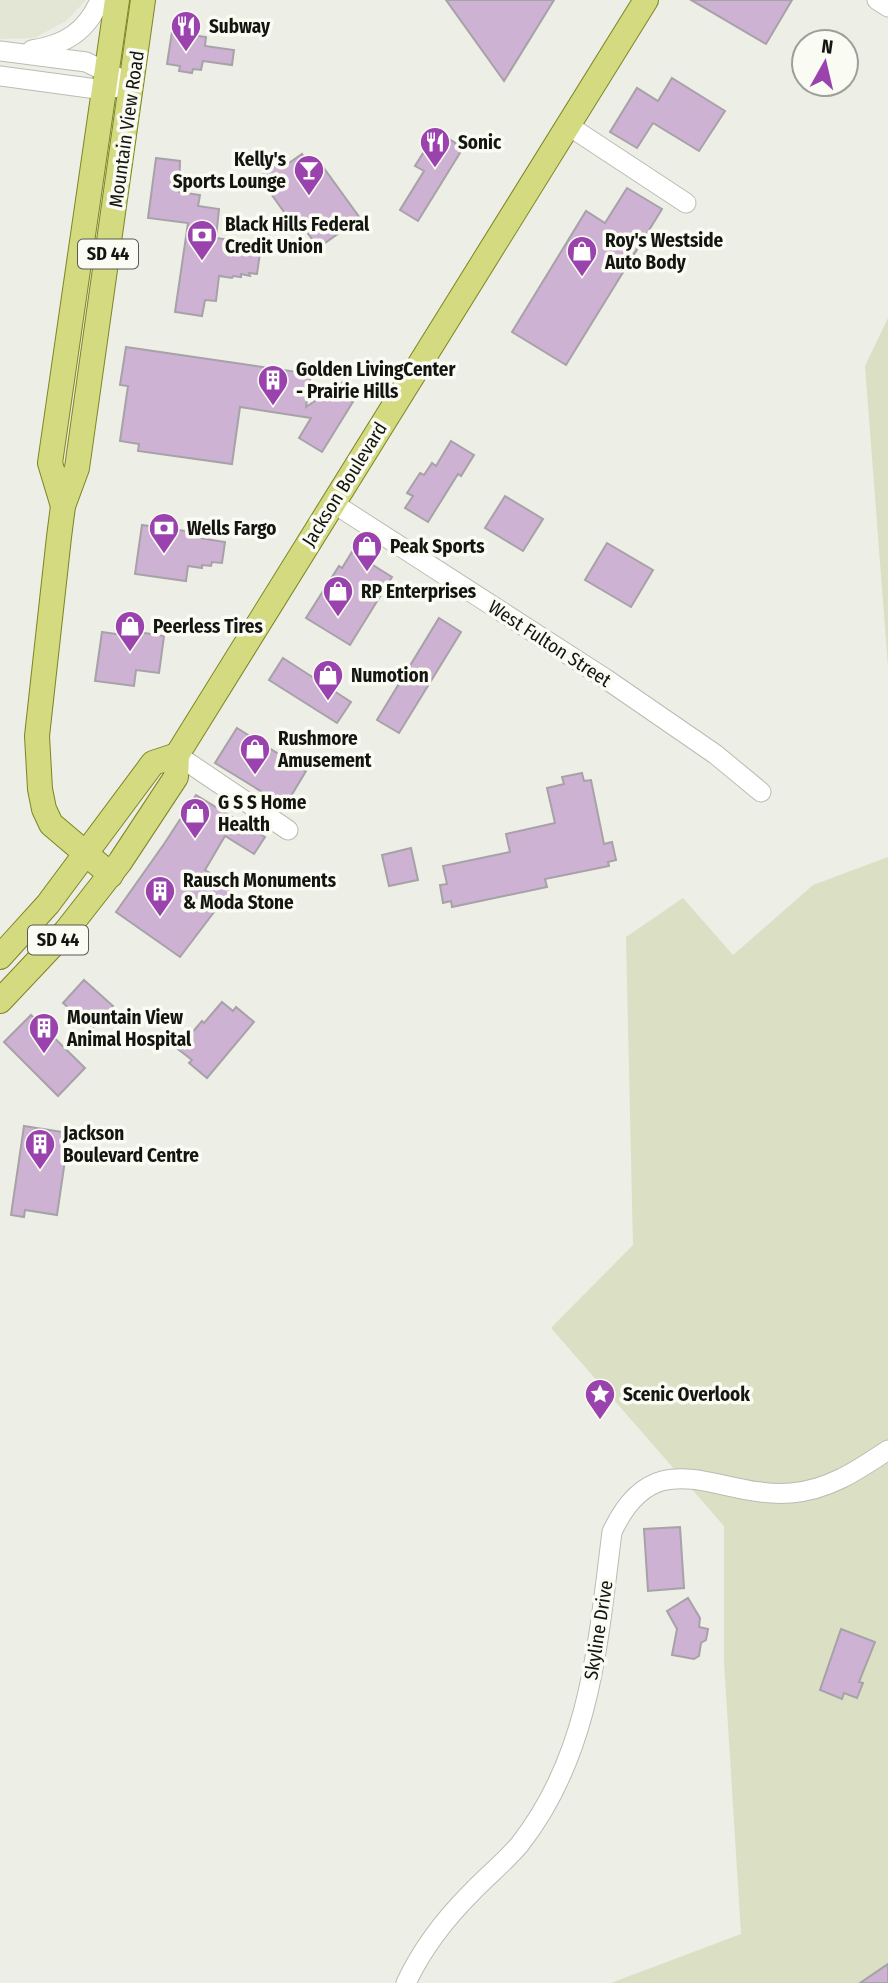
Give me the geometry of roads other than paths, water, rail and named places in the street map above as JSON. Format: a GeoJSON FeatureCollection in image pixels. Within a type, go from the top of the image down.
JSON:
{"type":"FeatureCollection","features":[{"type":"Feature","properties":{"kind":"main road","name":"Mountain View Road"},"geometry":{"type":"LineString","coordinates":[[63,506],[50,463],[117,0]]}},
{"type":"Feature","properties":{"kind":"main road","name":"Mountain View Road"},"geometry":{"type":"LineString","coordinates":[[111,875],[51,824],[44,809],[40,789],[37,736],[63,506],[77,468],[144,0]]}},
{"type":"Feature","properties":{"kind":"main road","name":"Jackson Boulevard"},"geometry":{"type":"LineString","coordinates":[[0,1001],[66,931],[111,875],[176,777],[177,755],[646,0]]}},
{"type":"Feature","properties":{"kind":"main road"},"geometry":{"type":"LineString","coordinates":[[85,855],[153,763],[177,755]]}},
{"type":"Feature","properties":{"kind":"main road","name":"SD 44"},"geometry":{"type":"LineString","coordinates":[[0,957],[48,904],[85,855]]}},
{"type":"Feature","properties":{"kind":"street"},"geometry":{"type":"LineString","coordinates":[[0,50],[32,50],[60,43],[82,30],[100,0]]}},
{"type":"Feature","properties":{"kind":"street"},"geometry":{"type":"LineString","coordinates":[[877,0],[888,7]]}},
{"type":"Feature","properties":{"kind":"street"},"geometry":{"type":"LineString","coordinates":[[0,50],[86,62],[105,81]]}},
{"type":"Feature","properties":{"kind":"street"},"geometry":{"type":"LineString","coordinates":[[0,76],[133,84]]}},
{"type":"Feature","properties":{"kind":"street"},"geometry":{"type":"LineString","coordinates":[[569,125],[686,203]]}},
{"type":"Feature","properties":{"kind":"street","name":"West Fulton Street"},"geometry":{"type":"LineString","coordinates":[[333,503],[606,678],[715,754],[761,792]]}},
{"type":"Feature","properties":{"kind":"street"},"geometry":{"type":"LineString","coordinates":[[177,755],[288,830]]}},
{"type":"Feature","properties":{"kind":"street","name":"Skyline Drive"},"geometry":{"type":"LineString","coordinates":[[406,1983],[428,1944],[450,1915],[507,1859],[535,1824],[564,1771],[589,1688],[612,1532],[622,1509],[662,1480],[677,1478],[692,1478],[772,1493],[815,1489],[846,1478],[888,1450]]}},
{"type":"Feature","properties":{"kind":"place","name":"Subway"},"geometry":{"type":"Point","coordinates":[186,53]}},
{"type":"Feature","properties":{"kind":"place","name":"Sonic"},"geometry":{"type":"Point","coordinates":[435,169]}},
{"type":"Feature","properties":{"kind":"place","name":"Kelly's Sports Lounge"},"geometry":{"type":"Point","coordinates":[309,197]}},
{"type":"Feature","properties":{"kind":"place","name":"Black Hills Federal Credit Union"},"geometry":{"type":"Point","coordinates":[202,262]}},
{"type":"Feature","properties":{"kind":"place","name":"Roy's Westside Auto Body"},"geometry":{"type":"Point","coordinates":[582,278]}},
{"type":"Feature","properties":{"kind":"place","name":"Golden LivingCenter - Prairie Hills"},"geometry":{"type":"Point","coordinates":[273,407]}},
{"type":"Feature","properties":{"kind":"place","name":"Wells Fargo"},"geometry":{"type":"Point","coordinates":[164,555]}},
{"type":"Feature","properties":{"kind":"place","name":"Peak Sports"},"geometry":{"type":"Point","coordinates":[367,573]}},
{"type":"Feature","properties":{"kind":"place","name":"RP Enterprises"},"geometry":{"type":"Point","coordinates":[338,618]}},
{"type":"Feature","properties":{"kind":"place","name":"Peerless Tires"},"geometry":{"type":"Point","coordinates":[130,653]}},
{"type":"Feature","properties":{"kind":"place","name":"Numotion"},"geometry":{"type":"Point","coordinates":[328,702]}},
{"type":"Feature","properties":{"kind":"place","name":"Rushmore Amusement"},"geometry":{"type":"Point","coordinates":[255,776]}},
{"type":"Feature","properties":{"kind":"place","name":"G S S Home Health"},"geometry":{"type":"Point","coordinates":[195,840]}},
{"type":"Feature","properties":{"kind":"place","name":"Rausch Monuments & Moda Stone"},"geometry":{"type":"Point","coordinates":[160,918]}},
{"type":"Feature","properties":{"kind":"place","name":"Mountain View Animal Hospital"},"geometry":{"type":"Point","coordinates":[44,1055]}},
{"type":"Feature","properties":{"kind":"place","name":"Jackson Boulevard Centre"},"geometry":{"type":"Point","coordinates":[40,1171]}},
{"type":"Feature","properties":{"kind":"place","name":"Scenic Overlook"},"geometry":{"type":"Point","coordinates":[600,1421]}}]}
